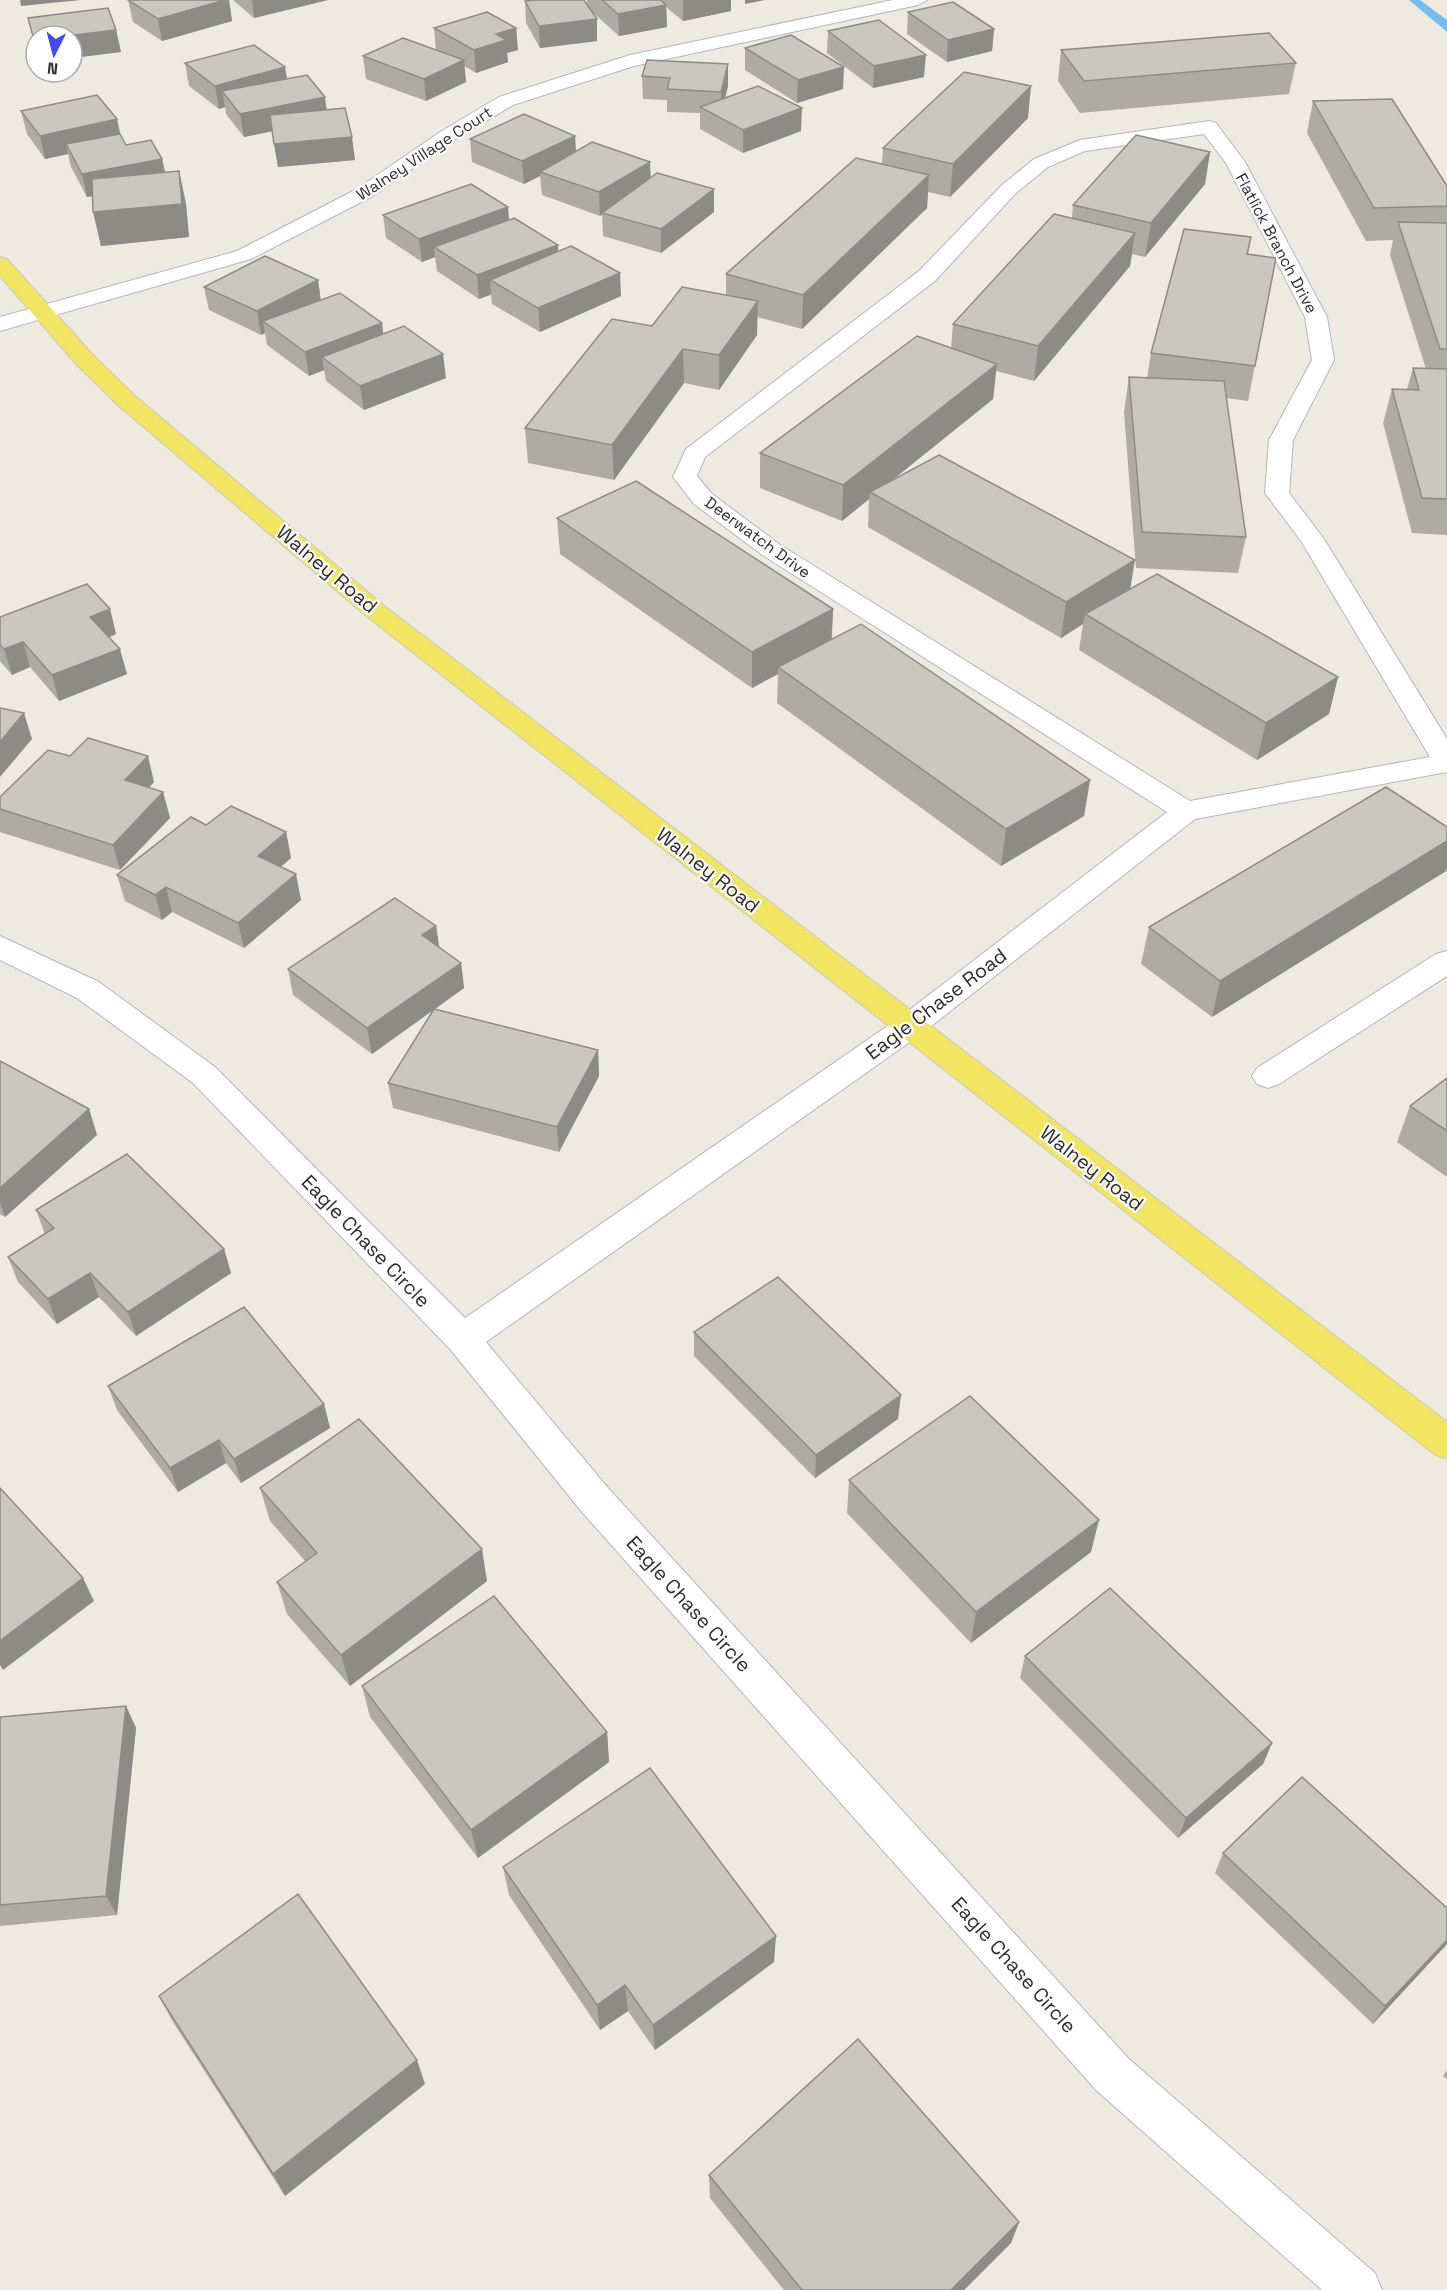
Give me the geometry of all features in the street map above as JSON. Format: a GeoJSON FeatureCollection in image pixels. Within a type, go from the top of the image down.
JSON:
{"type":"FeatureCollection","features":[{"type":"Feature","properties":{"kind":"main road","name":"Walney Road"},"geometry":{"type":"LineString","coordinates":[[0,263],[85,360],[127,401],[373,609],[1447,1443]]}},
{"type":"Feature","properties":{"kind":"street","name":"Walney Village Court"},"geometry":{"type":"LineString","coordinates":[[0,324],[244,255],[364,193],[447,136],[506,101],[630,61],[918,0]]}},
{"type":"Feature","properties":{"kind":"street","name":"Flatlick Branch Drive"},"geometry":{"type":"LineString","coordinates":[[1080,146],[1209,127],[1234,162],[1316,317],[1323,360],[1281,440],[1277,492],[1312,539],[1447,763]]}},
{"type":"Feature","properties":{"kind":"street","name":"Deerwatch Drive"},"geometry":{"type":"LineString","coordinates":[[1080,146],[1041,163],[1009,189],[927,276],[694,454],[685,477],[703,499],[770,549],[1186,811]]}},
{"type":"Feature","properties":{"kind":"street","name":"Eagle Chase Road"},"geometry":{"type":"LineString","coordinates":[[463,1339],[910,1026],[1186,811],[1447,763]]}},
{"type":"Feature","properties":{"kind":"street","name":"Eagle Chase Circle"},"geometry":{"type":"LineString","coordinates":[[0,947],[88,990],[204,1075],[463,1339],[595,1500],[1112,2074],[1358,2290]]}},
{"type":"Feature","properties":{"kind":"street"},"geometry":{"type":"LineString","coordinates":[[1268,1076],[1447,962]]}},
{"type":"Feature","properties":{"kind":"building"},"geometry":{"type":"Polygon","coordinates":[[[128,0],[225,0],[158,19],[128,0]]]}},
{"type":"Feature","properties":{"kind":"building"},"geometry":{"type":"Polygon","coordinates":[[[584,0],[597,19],[539,26],[525,1],[584,0]]]}},
{"type":"Feature","properties":{"kind":"building"},"geometry":{"type":"Polygon","coordinates":[[[602,0],[661,0],[666,5],[618,14],[602,0]]]}},
{"type":"Feature","properties":{"kind":"building"},"geometry":{"type":"Polygon","coordinates":[[[953,2],[994,29],[948,40],[908,12],[953,2]]]}},
{"type":"Feature","properties":{"kind":"building"},"geometry":{"type":"Polygon","coordinates":[[[108,8],[116,30],[84,34],[84,24],[30,24],[28,18],[108,8]]]}},
{"type":"Feature","properties":{"kind":"building"},"geometry":{"type":"Polygon","coordinates":[[[487,12],[516,28],[496,34],[506,40],[474,50],[434,28],[487,12]]]}},
{"type":"Feature","properties":{"kind":"building"},"geometry":{"type":"Polygon","coordinates":[[[879,20],[926,55],[874,66],[828,31],[879,20]]]}},
{"type":"Feature","properties":{"kind":"building"},"geometry":{"type":"Polygon","coordinates":[[[1269,33],[1296,63],[1084,81],[1061,50],[1269,33]]]}},
{"type":"Feature","properties":{"kind":"building"},"geometry":{"type":"Polygon","coordinates":[[[791,35],[844,67],[798,80],[745,48],[791,35]]]}},
{"type":"Feature","properties":{"kind":"building"},"geometry":{"type":"Polygon","coordinates":[[[403,38],[464,60],[424,79],[363,56],[403,38]]]}},
{"type":"Feature","properties":{"kind":"building"},"geometry":{"type":"Polygon","coordinates":[[[254,45],[285,67],[215,86],[185,63],[254,45]]]}},
{"type":"Feature","properties":{"kind":"building"},"geometry":{"type":"Polygon","coordinates":[[[647,60],[728,64],[721,92],[667,89],[670,78],[642,76],[647,60]]]}},
{"type":"Feature","properties":{"kind":"building"},"geometry":{"type":"Polygon","coordinates":[[[964,72],[1031,86],[953,164],[883,148],[964,72]]]}},
{"type":"Feature","properties":{"kind":"building"},"geometry":{"type":"Polygon","coordinates":[[[307,75],[325,97],[240,114],[222,91],[307,75]]]}},
{"type":"Feature","properties":{"kind":"building"},"geometry":{"type":"Polygon","coordinates":[[[758,86],[802,108],[743,130],[700,107],[758,86]]]}},
{"type":"Feature","properties":{"kind":"building"},"geometry":{"type":"Polygon","coordinates":[[[97,95],[117,119],[40,136],[21,111],[97,95]]]}},
{"type":"Feature","properties":{"kind":"building"},"geometry":{"type":"Polygon","coordinates":[[[1392,99],[1447,186],[1447,206],[1374,208],[1313,101],[1392,99]]]}},
{"type":"Feature","properties":{"kind":"building"},"geometry":{"type":"Polygon","coordinates":[[[345,108],[352,137],[274,144],[270,115],[345,108]]]}},
{"type":"Feature","properties":{"kind":"building"},"geometry":{"type":"Polygon","coordinates":[[[524,114],[575,136],[522,161],[470,139],[524,114]]]}},
{"type":"Feature","properties":{"kind":"building"},"geometry":{"type":"Polygon","coordinates":[[[120,134],[126,145],[151,140],[162,159],[82,174],[66,144],[120,134]]]}},
{"type":"Feature","properties":{"kind":"building"},"geometry":{"type":"Polygon","coordinates":[[[1136,135],[1210,152],[1151,223],[1073,205],[1136,135]]]}},
{"type":"Feature","properties":{"kind":"building"},"geometry":{"type":"Polygon","coordinates":[[[592,142],[650,162],[599,192],[540,172],[592,142]]]}},
{"type":"Feature","properties":{"kind":"building"},"geometry":{"type":"Polygon","coordinates":[[[856,158],[929,175],[803,295],[726,274],[856,158]]]}},
{"type":"Feature","properties":{"kind":"building"},"geometry":{"type":"Polygon","coordinates":[[[179,171],[182,204],[93,212],[92,179],[179,171]]]}},
{"type":"Feature","properties":{"kind":"building"},"geometry":{"type":"Polygon","coordinates":[[[657,173],[714,189],[661,229],[602,213],[657,173]]]}},
{"type":"Feature","properties":{"kind":"building"},"geometry":{"type":"Polygon","coordinates":[[[471,184],[508,207],[419,239],[383,215],[471,184]]]}},
{"type":"Feature","properties":{"kind":"building"},"geometry":{"type":"Polygon","coordinates":[[[1054,214],[1135,233],[1038,346],[953,324],[1054,214]]]}},
{"type":"Feature","properties":{"kind":"building"},"geometry":{"type":"Polygon","coordinates":[[[514,218],[558,245],[477,275],[434,247],[514,218]]]}},
{"type":"Feature","properties":{"kind":"building"},"geometry":{"type":"Polygon","coordinates":[[[1398,222],[1447,223],[1447,349],[1440,349],[1398,222]]]}},
{"type":"Feature","properties":{"kind":"building"},"geometry":{"type":"Polygon","coordinates":[[[1184,229],[1251,237],[1247,254],[1276,258],[1255,366],[1151,353],[1184,229]]]}},
{"type":"Feature","properties":{"kind":"building"},"geometry":{"type":"Polygon","coordinates":[[[571,246],[620,273],[538,308],[490,280],[571,246]]]}},
{"type":"Feature","properties":{"kind":"building"},"geometry":{"type":"Polygon","coordinates":[[[265,256],[318,280],[257,311],[204,287],[265,256]]]}},
{"type":"Feature","properties":{"kind":"building"},"geometry":{"type":"Polygon","coordinates":[[[682,287],[758,301],[719,355],[683,349],[612,445],[525,428],[612,319],[652,326],[682,287]]]}},
{"type":"Feature","properties":{"kind":"building"},"geometry":{"type":"Polygon","coordinates":[[[340,293],[382,323],[305,352],[263,321],[340,293]]]}},
{"type":"Feature","properties":{"kind":"building"},"geometry":{"type":"Polygon","coordinates":[[[404,326],[443,354],[360,386],[322,357],[404,326]]]}},
{"type":"Feature","properties":{"kind":"building"},"geometry":{"type":"Polygon","coordinates":[[[917,336],[997,364],[843,485],[760,453],[917,336]]]}},
{"type":"Feature","properties":{"kind":"building"},"geometry":{"type":"Polygon","coordinates":[[[1413,368],[1447,369],[1447,499],[1422,498],[1392,389],[1419,390],[1413,368]]]}},
{"type":"Feature","properties":{"kind":"building"},"geometry":{"type":"Polygon","coordinates":[[[1129,377],[1224,381],[1246,537],[1142,532],[1129,377]]]}},
{"type":"Feature","properties":{"kind":"building"},"geometry":{"type":"Polygon","coordinates":[[[939,455],[1135,560],[1066,602],[870,492],[939,455]]]}},
{"type":"Feature","properties":{"kind":"building"},"geometry":{"type":"Polygon","coordinates":[[[636,481],[833,609],[752,652],[557,518],[636,481]]]}},
{"type":"Feature","properties":{"kind":"building"},"geometry":{"type":"Polygon","coordinates":[[[1157,574],[1338,677],[1266,723],[1085,614],[1157,574]]]}},
{"type":"Feature","properties":{"kind":"building"},"geometry":{"type":"Polygon","coordinates":[[[87,584],[110,609],[90,617],[120,649],[52,675],[23,642],[4,649],[0,645],[0,617],[87,584]]]}},
{"type":"Feature","properties":{"kind":"building"},"geometry":{"type":"Polygon","coordinates":[[[861,624],[1090,780],[1006,829],[778,667],[861,624]]]}},
{"type":"Feature","properties":{"kind":"building"},"geometry":{"type":"Polygon","coordinates":[[[0,708],[24,713],[0,742],[0,708]]]}},
{"type":"Feature","properties":{"kind":"building"},"geometry":{"type":"Polygon","coordinates":[[[88,738],[148,756],[125,780],[163,792],[113,845],[0,809],[0,797],[48,750],[70,756],[88,738]]]}},
{"type":"Feature","properties":{"kind":"building"},"geometry":{"type":"Polygon","coordinates":[[[1386,787],[1447,827],[1447,841],[1220,981],[1149,927],[1386,787]]]}},
{"type":"Feature","properties":{"kind":"building"},"geometry":{"type":"Polygon","coordinates":[[[231,806],[286,832],[258,856],[296,874],[238,923],[166,887],[155,895],[117,875],[191,817],[206,825],[231,806]]]}},
{"type":"Feature","properties":{"kind":"building"},"geometry":{"type":"Polygon","coordinates":[[[395,898],[436,926],[422,935],[461,963],[367,1028],[288,969],[395,898]]]}},
{"type":"Feature","properties":{"kind":"building"},"geometry":{"type":"Polygon","coordinates":[[[434,1009],[598,1050],[557,1127],[388,1083],[434,1009]]]}},
{"type":"Feature","properties":{"kind":"building"},"geometry":{"type":"Polygon","coordinates":[[[0,1061],[89,1109],[0,1188],[0,1061]]]}},
{"type":"Feature","properties":{"kind":"building"},"geometry":{"type":"Polygon","coordinates":[[[1447,1078],[1447,1131],[1410,1106],[1447,1078]]]}},
{"type":"Feature","properties":{"kind":"building"},"geometry":{"type":"Polygon","coordinates":[[[127,1154],[224,1249],[128,1312],[90,1273],[48,1299],[8,1257],[54,1228],[36,1210],[127,1154]]]}},
{"type":"Feature","properties":{"kind":"building"},"geometry":{"type":"Polygon","coordinates":[[[778,1277],[901,1395],[816,1455],[694,1332],[778,1277]]]}},
{"type":"Feature","properties":{"kind":"building"},"geometry":{"type":"Polygon","coordinates":[[[244,1307],[324,1404],[234,1459],[219,1440],[170,1468],[108,1386],[244,1307]]]}},
{"type":"Feature","properties":{"kind":"building"},"geometry":{"type":"Polygon","coordinates":[[[970,1396],[1099,1520],[976,1612],[849,1480],[970,1396]]]}},
{"type":"Feature","properties":{"kind":"building"},"geometry":{"type":"Polygon","coordinates":[[[359,1419],[482,1549],[341,1655],[277,1582],[317,1553],[260,1488],[359,1419]]]}},
{"type":"Feature","properties":{"kind":"building"},"geometry":{"type":"Polygon","coordinates":[[[0,1488],[83,1578],[0,1641],[0,1488]]]}},
{"type":"Feature","properties":{"kind":"building"},"geometry":{"type":"Polygon","coordinates":[[[1110,1588],[1272,1743],[1186,1818],[1025,1656],[1110,1588]]]}},
{"type":"Feature","properties":{"kind":"building"},"geometry":{"type":"Polygon","coordinates":[[[494,1596],[607,1732],[471,1830],[362,1686],[494,1596]]]}},
{"type":"Feature","properties":{"kind":"building"},"geometry":{"type":"Polygon","coordinates":[[[126,1706],[106,1896],[0,1905],[0,1717],[126,1706]]]}},
{"type":"Feature","properties":{"kind":"building"},"geometry":{"type":"Polygon","coordinates":[[[650,1768],[776,1936],[653,2025],[625,1985],[597,2005],[503,1867],[650,1768]]]}},
{"type":"Feature","properties":{"kind":"building"},"geometry":{"type":"Polygon","coordinates":[[[1302,1777],[1447,1908],[1447,1940],[1385,2006],[1223,1853],[1302,1777]]]}},
{"type":"Feature","properties":{"kind":"building"},"geometry":{"type":"Polygon","coordinates":[[[298,1894],[417,2060],[273,2174],[159,1996],[298,1894]]]}},
{"type":"Feature","properties":{"kind":"building"},"geometry":{"type":"Polygon","coordinates":[[[858,2039],[1019,2222],[951,2290],[802,2290],[709,2175],[858,2039]]]}},
{"type":"Feature","properties":{"kind":"waterway"},"geometry":{"type":"LineString","coordinates":[[1414,0],[1445,23],[1447,29]]}}]}
